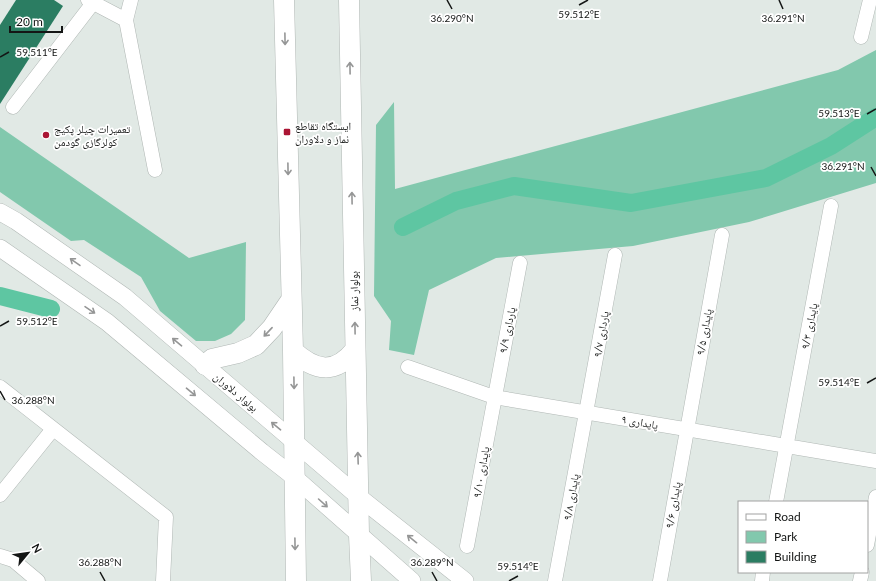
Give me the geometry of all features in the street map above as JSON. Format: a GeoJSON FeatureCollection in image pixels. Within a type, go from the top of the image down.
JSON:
{"type":"FeatureCollection","features":[{"type":"Feature","properties":{"kind":"main road"},"geometry":{"type":"LineString","coordinates":[[284,0],[293,351],[296,581]]}},
{"type":"Feature","properties":{"kind":"main road","name":"بولوار نماز"},"geometry":{"type":"LineString","coordinates":[[349,0],[355,350],[361,581]]}},
{"type":"Feature","properties":{"kind":"main road"},"geometry":{"type":"LineString","coordinates":[[205,365],[212,359],[238,352],[256,345],[272,328],[291,300]]}},
{"type":"Feature","properties":{"kind":"main road"},"geometry":{"type":"LineString","coordinates":[[293,351],[308,363],[325,367],[342,363],[350,357],[355,350]]}},
{"type":"Feature","properties":{"kind":"street"},"geometry":{"type":"LineString","coordinates":[[131,0],[126,20],[155,170]]}},
{"type":"Feature","properties":{"kind":"street"},"geometry":{"type":"LineString","coordinates":[[862,37],[870,0]]}},
{"type":"Feature","properties":{"kind":"street"},"geometry":{"type":"LineString","coordinates":[[13,107],[91,1],[126,20]]}},
{"type":"Feature","properties":{"kind":"street","name":"پایداری ۹/۳"},"geometry":{"type":"LineString","coordinates":[[776,501],[831,206]]}},
{"type":"Feature","properties":{"kind":"street","name":"بولوار دلاوران"},"geometry":{"type":"LineString","coordinates":[[0,212],[16,221],[125,297],[359,497],[465,581]]}},
{"type":"Feature","properties":{"kind":"street","name":"پایداری ۹/۵"},"geometry":{"type":"LineString","coordinates":[[687,430],[722,235]]}},
{"type":"Feature","properties":{"kind":"street"},"geometry":{"type":"LineString","coordinates":[[0,248],[107,322],[294,477],[412,581]]}},
{"type":"Feature","properties":{"kind":"street","name":"پارداری ۹/۷"},"geometry":{"type":"LineString","coordinates":[[586,413],[615,255]]}},
{"type":"Feature","properties":{"kind":"street","name":"پارداری ۹/۹"},"geometry":{"type":"LineString","coordinates":[[494,397],[520,263]]}},
{"type":"Feature","properties":{"kind":"street","name":"پایداری ۹"},"geometry":{"type":"LineString","coordinates":[[408,367],[494,397],[876,462]]}},
{"type":"Feature","properties":{"kind":"street"},"geometry":{"type":"LineString","coordinates":[[0,387],[166,517],[163,581]]}},
{"type":"Feature","properties":{"kind":"street","name":"پایداری ۹/۱۰"},"geometry":{"type":"LineString","coordinates":[[467,546],[494,397]]}},
{"type":"Feature","properties":{"kind":"street","name":"پایداری ۹/۸"},"geometry":{"type":"LineString","coordinates":[[555,581],[586,413]]}},
{"type":"Feature","properties":{"kind":"street"},"geometry":{"type":"LineString","coordinates":[[0,495],[53,429]]}},
{"type":"Feature","properties":{"kind":"street","name":"پایداری ۹/۶"},"geometry":{"type":"LineString","coordinates":[[660,581],[687,430]]}},
{"type":"Feature","properties":{"kind":"street"},"geometry":{"type":"LineString","coordinates":[[868,540],[876,497]]}},
{"type":"Feature","properties":{"kind":"street"},"geometry":{"type":"LineString","coordinates":[[0,556],[13,560],[38,581]]}},
{"type":"Feature","properties":{"kind":"green space"},"geometry":{"type":"Polygon","coordinates":[[[876,50],[876,183],[749,222],[633,246],[496,258],[429,290],[414,355],[389,350],[391,321],[374,296],[376,125],[394,102],[395,189],[838,70],[876,50]]]}},
{"type":"Feature","properties":{"kind":"green space"},"geometry":{"type":"Polygon","coordinates":[[[0,127],[189,258],[246,242],[245,320],[231,334],[215,341],[196,341],[160,311],[141,277],[84,240],[71,241],[0,192],[0,127]]]}},
{"type":"Feature","properties":{"kind":"building"},"geometry":{"type":"Polygon","coordinates":[[[16,0],[54,0],[63,6],[0,104],[0,25],[16,0]]]}},
{"type":"Feature","properties":{"kind":"waterway"},"geometry":{"type":"LineString","coordinates":[[403,227],[456,201],[514,186],[631,203],[766,178],[831,146],[876,117]]}},
{"type":"Feature","properties":{"kind":"waterway"},"geometry":{"type":"LineString","coordinates":[[0,296],[51,309]]}},
{"type":"Feature","properties":{"kind":"place","name":"ایستگاه تقاطع نماز و دلاوران"},"geometry":{"type":"Point","coordinates":[287,132]}},
{"type":"Feature","properties":{"kind":"place","name":"تعمیرات چیلر پکیج کولرگازی گودمن"},"geometry":{"type":"Point","coordinates":[46,135]}}]}
